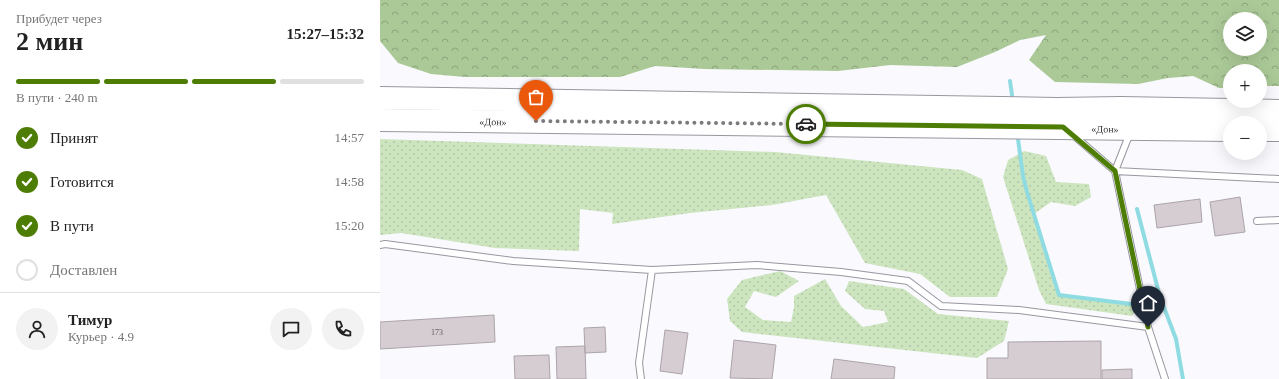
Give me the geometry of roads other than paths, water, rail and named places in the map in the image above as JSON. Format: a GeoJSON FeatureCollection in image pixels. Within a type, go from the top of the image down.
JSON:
{"type":"FeatureCollection","features":[{"type":"Feature","properties":{"kind":"highway","name":"«Дон»"},"geometry":{"type":"LineString","coordinates":[[380,98],[1279,111]]}},
{"type":"Feature","properties":{"kind":"highway","name":"«Дон»"},"geometry":{"type":"LineString","coordinates":[[380,120],[1223,130]]}},
{"type":"Feature","properties":{"kind":"highway"},"geometry":{"type":"LineString","coordinates":[[1267,130],[1279,130]]}},
{"type":"Feature","properties":{"kind":"lane"},"geometry":{"type":"LineString","coordinates":[[1063,127],[1115,171],[1279,179]]}},
{"type":"Feature","properties":{"kind":"lane"},"geometry":{"type":"LineString","coordinates":[[1132,128],[1115,171],[1148,327],[1165,379]]}},
{"type":"Feature","properties":{"kind":"lane"},"geometry":{"type":"LineString","coordinates":[[1257,221],[1279,220]]}},
{"type":"Feature","properties":{"kind":"lane"},"geometry":{"type":"LineString","coordinates":[[380,245],[385,244],[513,261],[652,270],[757,265],[841,272],[908,281],[941,306],[1019,310],[1148,327]]}},
{"type":"Feature","properties":{"kind":"lane"},"geometry":{"type":"LineString","coordinates":[[641,379],[639,363],[652,270]]}},
{"type":"Feature","properties":{"kind":"waterway"},"geometry":{"type":"LineString","coordinates":[[1010,81],[1012,95]]}},
{"type":"Feature","properties":{"kind":"waterway"},"geometry":{"type":"LineString","coordinates":[[1018,139],[1023,176],[1027,192],[1059,295],[1139,305]]}},
{"type":"Feature","properties":{"kind":"waterway"},"geometry":{"type":"LineString","coordinates":[[1137,209],[1160,297],[1176,339],[1183,379]]}}]}
